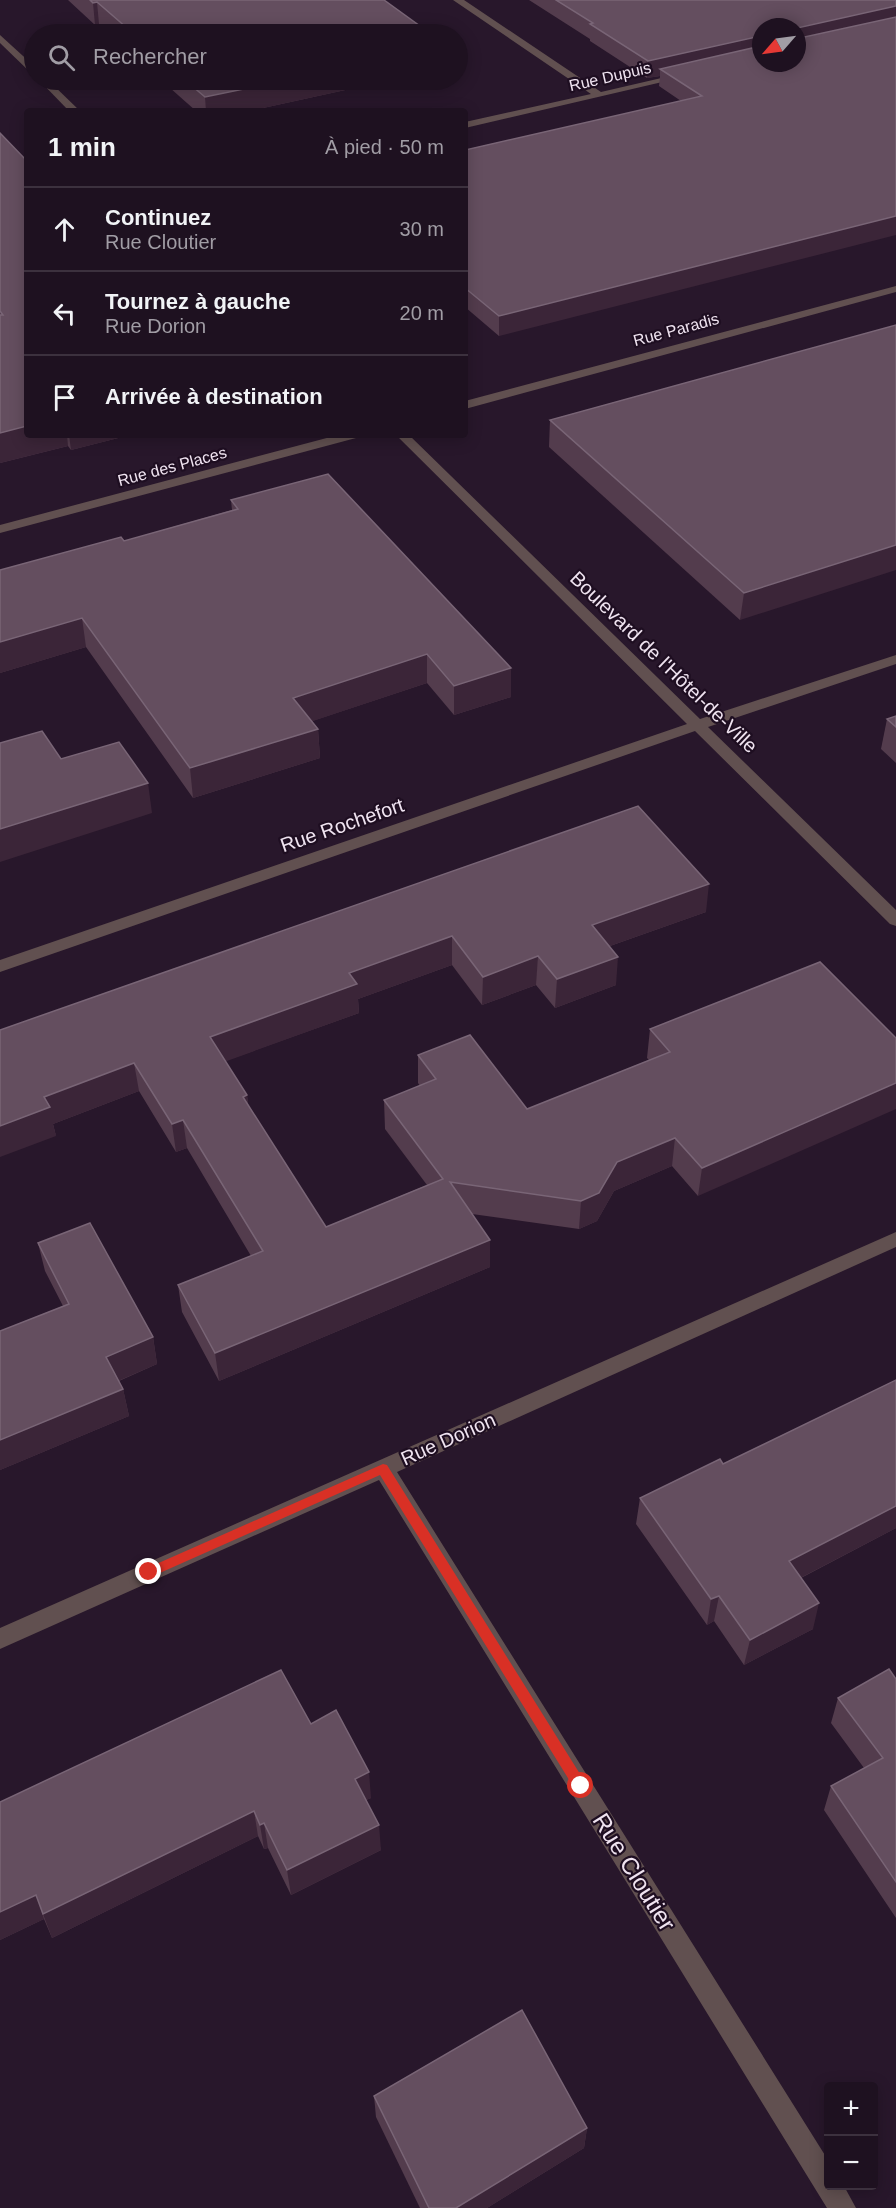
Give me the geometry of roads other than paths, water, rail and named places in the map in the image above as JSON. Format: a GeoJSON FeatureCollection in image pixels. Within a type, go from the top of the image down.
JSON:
{"type":"FeatureCollection","features":[{"type":"Feature","properties":{"kind":"street"},"geometry":{"type":"LineString","coordinates":[[458,0],[598,94]]}},
{"type":"Feature","properties":{"kind":"street"},"geometry":{"type":"LineString","coordinates":[[0,38],[24,61]]}},
{"type":"Feature","properties":{"kind":"street","name":"Rue Dupuis"},"geometry":{"type":"LineString","coordinates":[[468,124],[691,74]]}},
{"type":"Feature","properties":{"kind":"street"},"geometry":{"type":"LineString","coordinates":[[53,90],[72,108]]}},
{"type":"Feature","properties":{"kind":"street","name":"Rue Paradis"},"geometry":{"type":"LineString","coordinates":[[468,404],[896,289]]}},
{"type":"Feature","properties":{"kind":"street","name":"Rue des Places"},"geometry":{"type":"LineString","coordinates":[[0,530],[341,438]]}},
{"type":"Feature","properties":{"kind":"street","name":"Boulevard de l'Hôtel-de-Ville"},"geometry":{"type":"LineString","coordinates":[[405,438],[896,920]]}},
{"type":"Feature","properties":{"kind":"street"},"geometry":{"type":"LineString","coordinates":[[698,725],[896,659]]}},
{"type":"Feature","properties":{"kind":"street","name":"Rue Rochefort"},"geometry":{"type":"LineString","coordinates":[[0,966],[698,725]]}},
{"type":"Feature","properties":{"kind":"street","name":"Rue Dorion"},"geometry":{"type":"LineString","coordinates":[[0,1638],[896,1239]]}},
{"type":"Feature","properties":{"kind":"street","name":"Rue Cloutier"},"geometry":{"type":"LineString","coordinates":[[383,1468],[824,2177]]}},
{"type":"Feature","properties":{"kind":"street","name":"Rue Cloutier"},"geometry":{"type":"LineString","coordinates":[[832,2190],[843,2208]]}}]}
